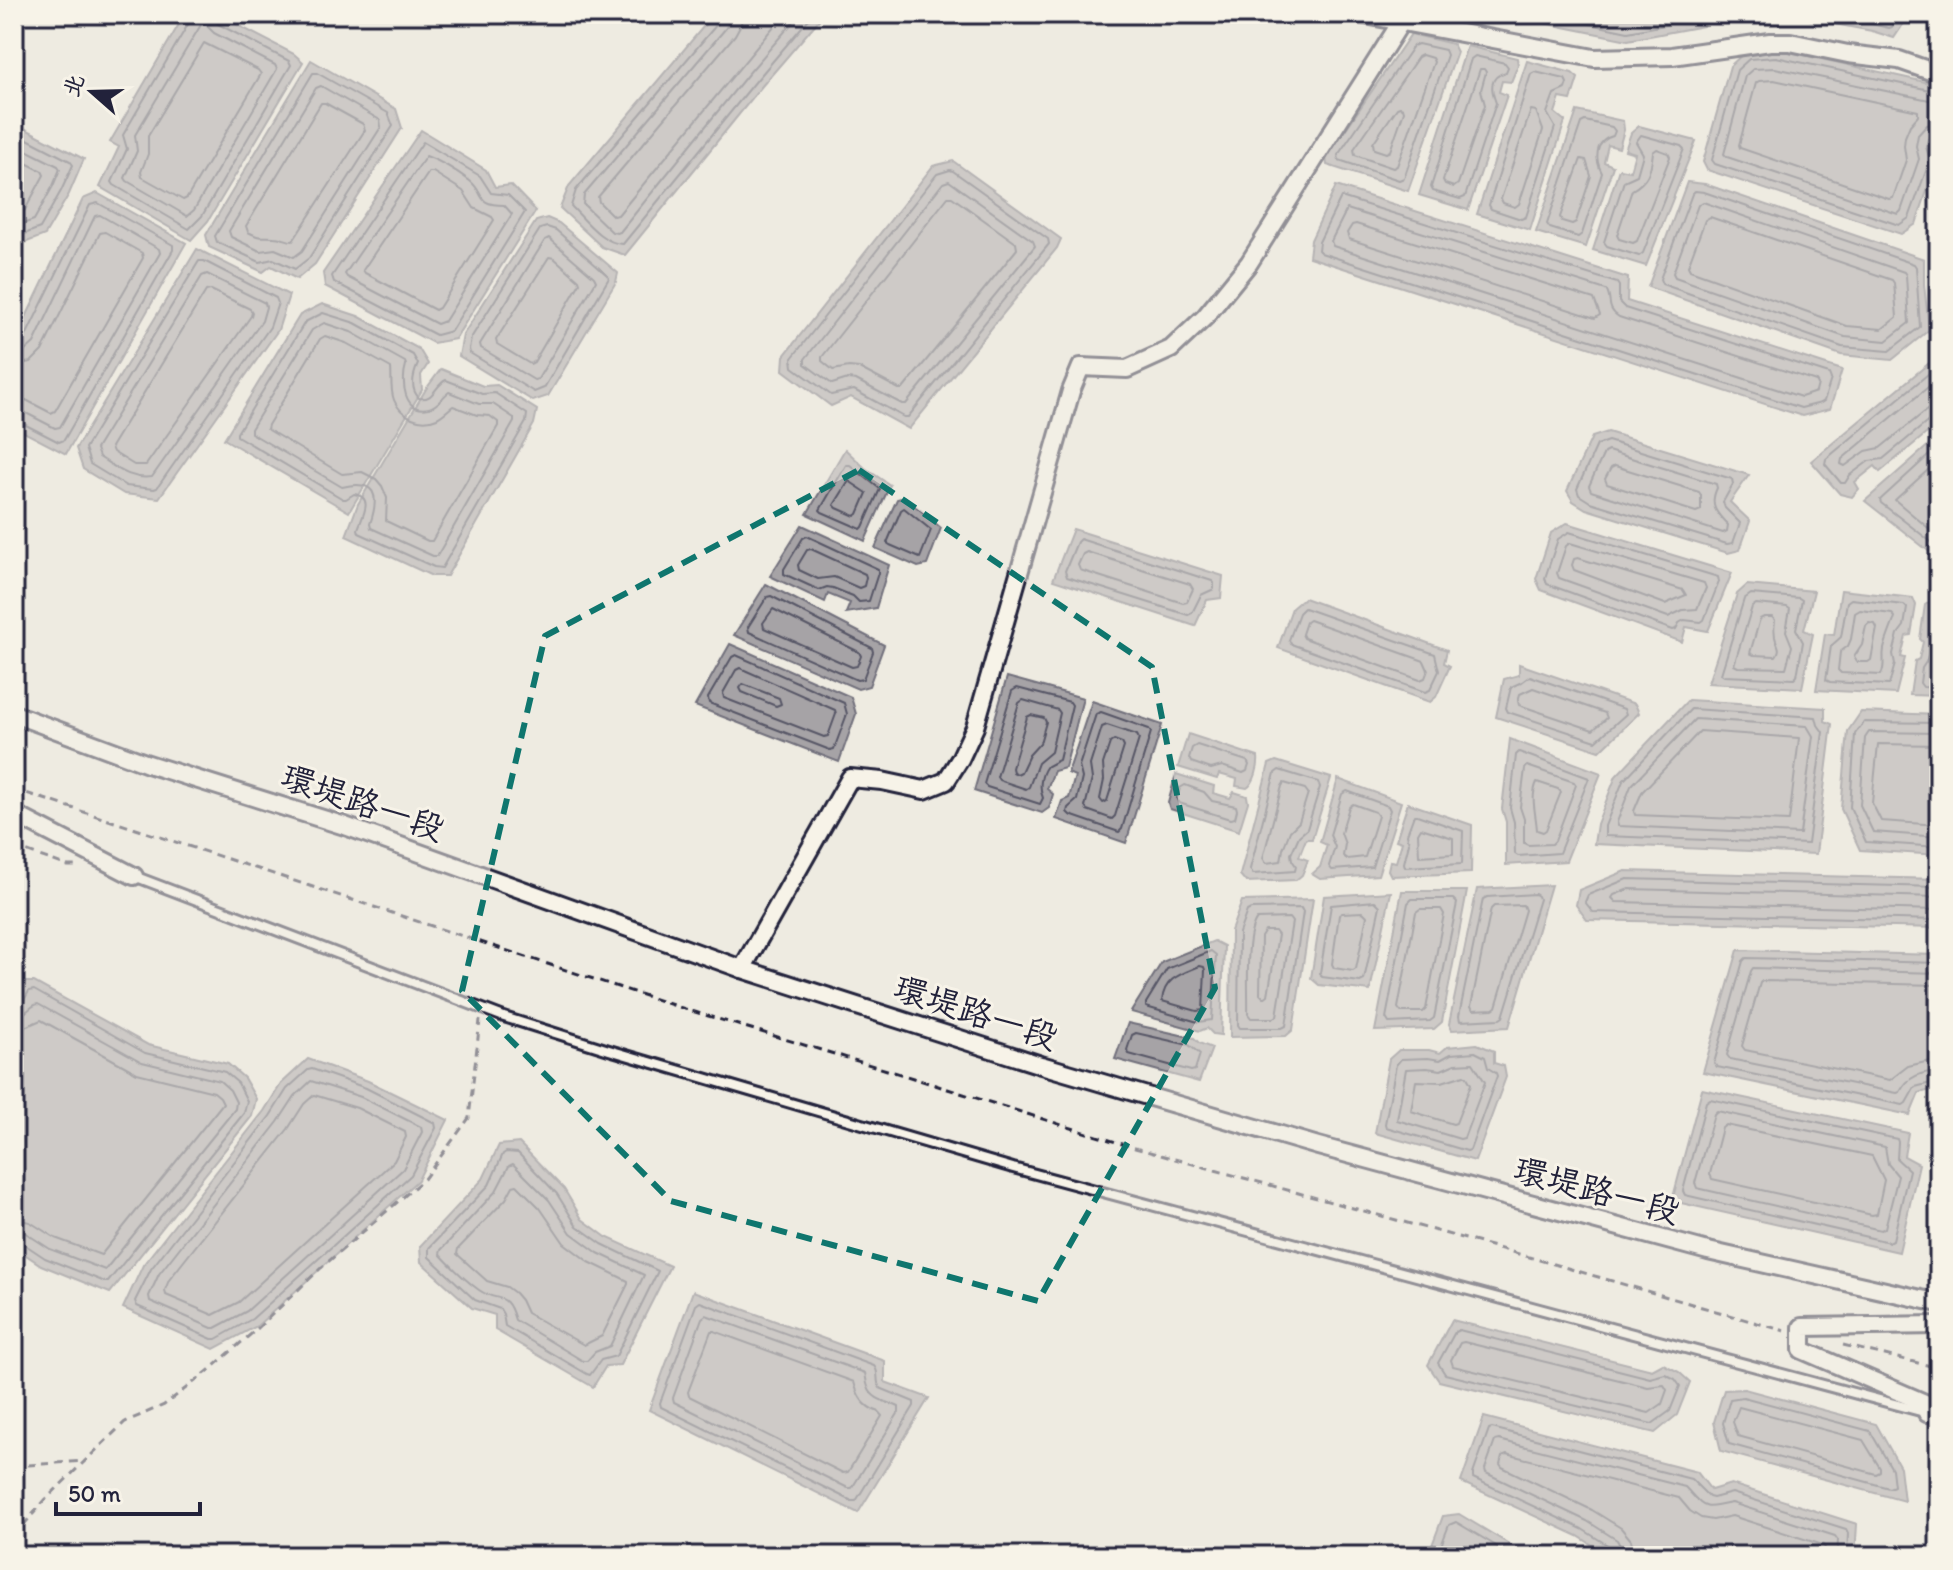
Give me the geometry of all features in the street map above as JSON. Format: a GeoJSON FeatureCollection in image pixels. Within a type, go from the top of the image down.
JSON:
{"type":"FeatureCollection","features":[{"type":"Feature","properties":{"kind":"street"},"geometry":{"type":"LineString","coordinates":[[1360,14],[1594,58],[1672,56],[1790,42],[1899,60],[1939,74]]}},
{"type":"Feature","properties":{"kind":"street"},"geometry":{"type":"LineString","coordinates":[[742,969],[850,778],[924,790],[946,781],[960,759],[975,727],[1071,391],[1081,367],[1127,369],[1171,349],[1205,317],[1249,263],[1401,22]]}},
{"type":"Feature","properties":{"kind":"street","name":"環堤路一段"},"geometry":{"type":"LineString","coordinates":[[14,714],[148,764],[345,826],[742,969],[1041,1065],[1318,1146],[1708,1251],[1939,1303]]}},
{"type":"Feature","properties":{"kind":"street"},"geometry":{"type":"LineString","coordinates":[[14,814],[134,876]]}},
{"type":"Feature","properties":{"kind":"street"},"geometry":{"type":"LineString","coordinates":[[1933,1414],[1925,1403],[1802,1350],[1802,1327],[1939,1325]]}},
{"type":"Feature","properties":{"kind":"lane"},"geometry":{"type":"LineString","coordinates":[[134,876],[481,1009],[609,1050],[1013,1168],[1933,1414]]}},
{"type":"Feature","properties":{"kind":"path"},"geometry":{"type":"LineString","coordinates":[[14,789],[685,1009],[1135,1148],[1802,1336]]}},
{"type":"Feature","properties":{"kind":"path"},"geometry":{"type":"LineString","coordinates":[[14,1536],[46,1499],[125,1422],[164,1405],[207,1372],[424,1179],[469,1118],[481,1009]]}},
{"type":"Feature","properties":{"kind":"path"},"geometry":{"type":"LineString","coordinates":[[1832,1343],[1939,1368]]}},
{"type":"Feature","properties":{"kind":"path"},"geometry":{"type":"LineString","coordinates":[[14,1466],[84,1461]]}},
{"type":"Feature","properties":{"kind":"highlighted area"},"geometry":{"type":"Polygon","coordinates":[[[859,470],[1152,667],[1215,988],[1038,1301],[671,1201],[462,991],[545,636],[859,470]]]}},
{"type":"Feature","properties":{"kind":"water"},"geometry":{"type":"Polygon","coordinates":[[[185,14],[216,14],[294,54],[303,62],[208,221],[191,240],[100,187],[119,147],[110,142],[185,14]]]}},
{"type":"Feature","properties":{"kind":"water"},"geometry":{"type":"Polygon","coordinates":[[[714,14],[824,14],[625,255],[602,247],[560,208],[569,186],[714,14]]]}},
{"type":"Feature","properties":{"kind":"water"},"geometry":{"type":"Polygon","coordinates":[[[1521,14],[1709,14],[1703,26],[1628,40],[1524,19],[1521,14]]]}},
{"type":"Feature","properties":{"kind":"water"},"geometry":{"type":"Polygon","coordinates":[[[1801,14],[1910,14],[1894,38],[1808,19],[1801,14]]]}},
{"type":"Feature","properties":{"kind":"water"},"geometry":{"type":"Polygon","coordinates":[[[1411,34],[1453,44],[1457,52],[1408,191],[1327,165],[1326,158],[1411,34]]]}},
{"type":"Feature","properties":{"kind":"water"},"geometry":{"type":"Polygon","coordinates":[[[1467,46],[1517,58],[1518,65],[1511,82],[1502,81],[1499,92],[1507,95],[1468,210],[1419,195],[1467,46]]]}},
{"type":"Feature","properties":{"kind":"water"},"geometry":{"type":"Polygon","coordinates":[[[1776,49],[1939,85],[1939,131],[1934,146],[1938,158],[1916,224],[1901,234],[1707,170],[1703,162],[1730,66],[1745,52],[1776,49]]]}},
{"type":"Feature","properties":{"kind":"water"},"geometry":{"type":"Polygon","coordinates":[[[311,60],[396,109],[402,128],[315,264],[297,279],[271,266],[263,272],[209,247],[206,235],[311,60]]]}},
{"type":"Feature","properties":{"kind":"water"},"geometry":{"type":"Polygon","coordinates":[[[1527,61],[1572,73],[1578,78],[1571,100],[1560,98],[1555,113],[1565,121],[1530,230],[1477,214],[1527,61]]]}},
{"type":"Feature","properties":{"kind":"water"},"geometry":{"type":"Polygon","coordinates":[[[1577,111],[1623,121],[1624,130],[1619,148],[1608,145],[1604,162],[1613,166],[1586,247],[1536,232],[1577,111]]]}},
{"type":"Feature","properties":{"kind":"water"},"geometry":{"type":"Polygon","coordinates":[[[14,123],[84,159],[69,194],[45,235],[14,247],[14,123]]]}},
{"type":"Feature","properties":{"kind":"water"},"geometry":{"type":"Polygon","coordinates":[[[1639,126],[1696,141],[1646,266],[1593,250],[1619,169],[1630,171],[1635,153],[1625,150],[1631,133],[1639,126]]]}},
{"type":"Feature","properties":{"kind":"water"},"geometry":{"type":"Polygon","coordinates":[[[421,130],[486,170],[495,187],[511,185],[536,211],[455,339],[433,343],[325,286],[323,273],[421,130]]]}},
{"type":"Feature","properties":{"kind":"water"},"geometry":{"type":"Polygon","coordinates":[[[953,161],[1061,239],[1057,248],[909,429],[851,397],[831,406],[783,370],[784,356],[933,166],[953,161]]]}},
{"type":"Feature","properties":{"kind":"water"},"geometry":{"type":"Polygon","coordinates":[[[1687,182],[1705,184],[1924,259],[1929,330],[1892,360],[1841,355],[1648,287],[1687,182]]]}},
{"type":"Feature","properties":{"kind":"water"},"geometry":{"type":"Polygon","coordinates":[[[1336,186],[1628,278],[1627,301],[1842,370],[1830,409],[1802,416],[1309,257],[1311,240],[1336,186]]]}},
{"type":"Feature","properties":{"kind":"water"},"geometry":{"type":"Polygon","coordinates":[[[97,193],[186,243],[66,454],[14,427],[14,342],[83,199],[97,193]]]}},
{"type":"Feature","properties":{"kind":"water"},"geometry":{"type":"Polygon","coordinates":[[[547,218],[559,223],[618,273],[616,282],[548,396],[533,401],[459,356],[463,335],[536,221],[547,218]]]}},
{"type":"Feature","properties":{"kind":"water"},"geometry":{"type":"Polygon","coordinates":[[[197,249],[289,295],[278,330],[159,498],[124,494],[83,469],[76,448],[197,249]]]}},
{"type":"Feature","properties":{"kind":"water"},"geometry":{"type":"Polygon","coordinates":[[[322,304],[358,316],[419,349],[428,364],[421,375],[422,390],[349,512],[224,439],[300,315],[322,304]]]}},
{"type":"Feature","properties":{"kind":"water"},"geometry":{"type":"Polygon","coordinates":[[[1939,355],[1939,423],[1880,472],[1875,466],[1855,482],[1859,489],[1852,497],[1840,494],[1811,461],[1939,355]]]}},
{"type":"Feature","properties":{"kind":"water"},"geometry":{"type":"Polygon","coordinates":[[[441,369],[483,386],[497,385],[537,410],[534,424],[447,576],[432,576],[346,536],[358,504],[441,369]]]}},
{"type":"Feature","properties":{"kind":"water"},"geometry":{"type":"Polygon","coordinates":[[[1608,432],[1749,475],[1730,502],[1750,521],[1740,550],[1728,553],[1586,509],[1573,501],[1567,491],[1592,437],[1608,432]]]}},
{"type":"Feature","properties":{"kind":"water"},"geometry":{"type":"Polygon","coordinates":[[[1939,436],[1939,557],[1865,501],[1939,436]]]}},
{"type":"Feature","properties":{"kind":"water"},"geometry":{"type":"Polygon","coordinates":[[[845,449],[890,485],[865,541],[807,514],[845,449]]]}},
{"type":"Feature","properties":{"kind":"water"},"geometry":{"type":"Polygon","coordinates":[[[905,497],[941,528],[927,565],[918,567],[875,548],[897,499],[905,497]]]}},
{"type":"Feature","properties":{"kind":"water"},"geometry":{"type":"Polygon","coordinates":[[[1567,523],[1732,573],[1708,631],[1686,627],[1682,642],[1541,590],[1536,579],[1551,533],[1567,523]]]}},
{"type":"Feature","properties":{"kind":"water"},"geometry":{"type":"Polygon","coordinates":[[[802,525],[889,565],[876,608],[846,613],[850,603],[828,594],[825,602],[770,576],[802,525]]]}},
{"type":"Feature","properties":{"kind":"water"},"geometry":{"type":"Polygon","coordinates":[[[1073,529],[1223,576],[1221,598],[1207,600],[1195,626],[1053,580],[1073,529]]]}},
{"type":"Feature","properties":{"kind":"water"},"geometry":{"type":"Polygon","coordinates":[[[766,584],[884,645],[869,686],[858,689],[734,635],[766,584]]]}},
{"type":"Feature","properties":{"kind":"water"},"geometry":{"type":"Polygon","coordinates":[[[1747,585],[1814,591],[1804,630],[1813,634],[1802,688],[1708,683],[1737,594],[1747,585]]]}},
{"type":"Feature","properties":{"kind":"water"},"geometry":{"type":"Polygon","coordinates":[[[1841,590],[1913,598],[1916,605],[1911,635],[1906,636],[1901,657],[1905,658],[1896,694],[1816,690],[1825,634],[1834,635],[1841,590]]]}},
{"type":"Feature","properties":{"kind":"water"},"geometry":{"type":"Polygon","coordinates":[[[1304,598],[1447,650],[1444,663],[1450,666],[1436,697],[1430,702],[1278,648],[1292,608],[1304,598]]]}},
{"type":"Feature","properties":{"kind":"water"},"geometry":{"type":"Polygon","coordinates":[[[1935,598],[1939,599],[1939,696],[1910,695],[1915,661],[1919,659],[1923,642],[1920,639],[1925,605],[1935,598]]]}},
{"type":"Feature","properties":{"kind":"water"},"geometry":{"type":"Polygon","coordinates":[[[730,644],[851,697],[856,714],[839,762],[695,706],[730,644]]]}},
{"type":"Feature","properties":{"kind":"water"},"geometry":{"type":"Polygon","coordinates":[[[1519,664],[1635,704],[1639,713],[1600,751],[1496,717],[1504,679],[1519,675],[1519,664]]]}},
{"type":"Feature","properties":{"kind":"water"},"geometry":{"type":"Polygon","coordinates":[[[1007,677],[1083,698],[1065,768],[1054,771],[1047,789],[1053,794],[1049,808],[1042,813],[974,791],[1007,677]]]}},
{"type":"Feature","properties":{"kind":"water"},"geometry":{"type":"Polygon","coordinates":[[[1688,700],[1825,708],[1825,721],[1832,724],[1816,854],[1594,844],[1597,824],[1616,776],[1688,700]]]}},
{"type":"Feature","properties":{"kind":"water"},"geometry":{"type":"Polygon","coordinates":[[[1092,701],[1162,725],[1126,843],[1056,819],[1062,801],[1069,798],[1075,776],[1068,773],[1092,701]]]}},
{"type":"Feature","properties":{"kind":"water"},"geometry":{"type":"Polygon","coordinates":[[[1861,712],[1939,715],[1939,855],[1860,850],[1841,809],[1848,731],[1861,712]]]}},
{"type":"Feature","properties":{"kind":"water"},"geometry":{"type":"Polygon","coordinates":[[[1188,734],[1258,757],[1256,774],[1250,786],[1236,786],[1237,779],[1219,774],[1217,779],[1178,767],[1188,734]]]}},
{"type":"Feature","properties":{"kind":"water"},"geometry":{"type":"Polygon","coordinates":[[[1510,739],[1601,773],[1566,861],[1506,865],[1506,822],[1502,809],[1510,739]]]}},
{"type":"Feature","properties":{"kind":"water"},"geometry":{"type":"Polygon","coordinates":[[[1276,761],[1331,778],[1312,839],[1306,839],[1299,857],[1308,860],[1302,875],[1296,880],[1246,882],[1240,875],[1269,764],[1276,761]]]}},
{"type":"Feature","properties":{"kind":"water"},"geometry":{"type":"Polygon","coordinates":[[[1176,774],[1214,786],[1213,793],[1230,798],[1234,792],[1247,796],[1239,831],[1170,809],[1168,803],[1176,774]]]}},
{"type":"Feature","properties":{"kind":"water"},"geometry":{"type":"Polygon","coordinates":[[[1338,779],[1401,802],[1378,875],[1320,879],[1312,874],[1320,867],[1327,845],[1320,842],[1338,779]]]}},
{"type":"Feature","properties":{"kind":"water"},"geometry":{"type":"Polygon","coordinates":[[[1408,803],[1472,825],[1471,873],[1391,876],[1388,870],[1390,861],[1396,862],[1402,842],[1396,840],[1408,803]]]}},
{"type":"Feature","properties":{"kind":"water"},"geometry":{"type":"Polygon","coordinates":[[[1625,871],[1939,879],[1939,928],[1587,920],[1576,905],[1579,890],[1625,871]]]}},
{"type":"Feature","properties":{"kind":"water"},"geometry":{"type":"Polygon","coordinates":[[[1551,885],[1509,1027],[1452,1030],[1449,1024],[1477,889],[1551,885]]]}},
{"type":"Feature","properties":{"kind":"water"},"geometry":{"type":"Polygon","coordinates":[[[1402,891],[1467,891],[1442,1022],[1434,1029],[1375,1031],[1402,891]]]}},
{"type":"Feature","properties":{"kind":"water"},"geometry":{"type":"Polygon","coordinates":[[[1391,892],[1370,991],[1319,985],[1311,978],[1324,896],[1391,892]]]}},
{"type":"Feature","properties":{"kind":"water"},"geometry":{"type":"Polygon","coordinates":[[[1313,899],[1293,1030],[1286,1036],[1230,1037],[1231,931],[1242,901],[1313,899]]]}},
{"type":"Feature","properties":{"kind":"water"},"geometry":{"type":"Polygon","coordinates":[[[1214,941],[1224,946],[1221,1035],[1213,1034],[1207,1028],[1200,1031],[1131,1012],[1162,962],[1214,941]]]}},
{"type":"Feature","properties":{"kind":"water"},"geometry":{"type":"Polygon","coordinates":[[[1738,950],[1939,955],[1939,1088],[1919,1093],[1910,1115],[1703,1072],[1738,950]]]}},
{"type":"Feature","properties":{"kind":"water"},"geometry":{"type":"Polygon","coordinates":[[[24,982],[34,982],[148,1045],[228,1064],[244,1078],[256,1099],[252,1116],[110,1293],[41,1265],[14,1247],[14,1006],[24,982]]]}},
{"type":"Feature","properties":{"kind":"water"},"geometry":{"type":"Polygon","coordinates":[[[1128,1023],[1194,1038],[1212,1048],[1199,1082],[1115,1059],[1128,1023]]]}},
{"type":"Feature","properties":{"kind":"water"},"geometry":{"type":"Polygon","coordinates":[[[1477,1044],[1494,1051],[1494,1063],[1504,1066],[1506,1077],[1475,1161],[1375,1133],[1389,1059],[1399,1050],[1440,1053],[1447,1047],[1477,1044]]]}},
{"type":"Feature","properties":{"kind":"water"},"geometry":{"type":"Polygon","coordinates":[[[308,1059],[368,1081],[448,1120],[418,1180],[257,1326],[214,1349],[123,1308],[143,1265],[264,1111],[281,1084],[308,1059]]]}},
{"type":"Feature","properties":{"kind":"water"},"geometry":{"type":"Polygon","coordinates":[[[1702,1089],[1908,1133],[1904,1156],[1919,1164],[1899,1252],[1672,1201],[1702,1089]]]}},
{"type":"Feature","properties":{"kind":"water"},"geometry":{"type":"Polygon","coordinates":[[[519,1143],[564,1189],[582,1219],[606,1237],[670,1266],[620,1365],[606,1366],[593,1387],[495,1330],[495,1315],[472,1308],[421,1262],[420,1246],[483,1179],[499,1145],[519,1143]]]}},
{"type":"Feature","properties":{"kind":"water"},"geometry":{"type":"Polygon","coordinates":[[[693,1291],[885,1361],[885,1382],[929,1398],[858,1513],[649,1410],[693,1291]]]}},
{"type":"Feature","properties":{"kind":"water"},"geometry":{"type":"Polygon","coordinates":[[[1452,1320],[1652,1370],[1663,1364],[1690,1382],[1677,1415],[1655,1433],[1439,1381],[1428,1365],[1452,1320]]]}},
{"type":"Feature","properties":{"kind":"water"},"geometry":{"type":"Polygon","coordinates":[[[1744,1389],[1876,1424],[1900,1467],[1904,1501],[1721,1451],[1714,1422],[1724,1390],[1744,1389]]]}},
{"type":"Feature","properties":{"kind":"water"},"geometry":{"type":"Polygon","coordinates":[[[1484,1417],[1697,1472],[1711,1490],[1731,1484],[1857,1524],[1855,1556],[1610,1556],[1578,1536],[1461,1482],[1484,1417]]]}},
{"type":"Feature","properties":{"kind":"water"},"geometry":{"type":"Polygon","coordinates":[[[1459,1514],[1529,1556],[1428,1556],[1443,1516],[1459,1514]]]}}]}
